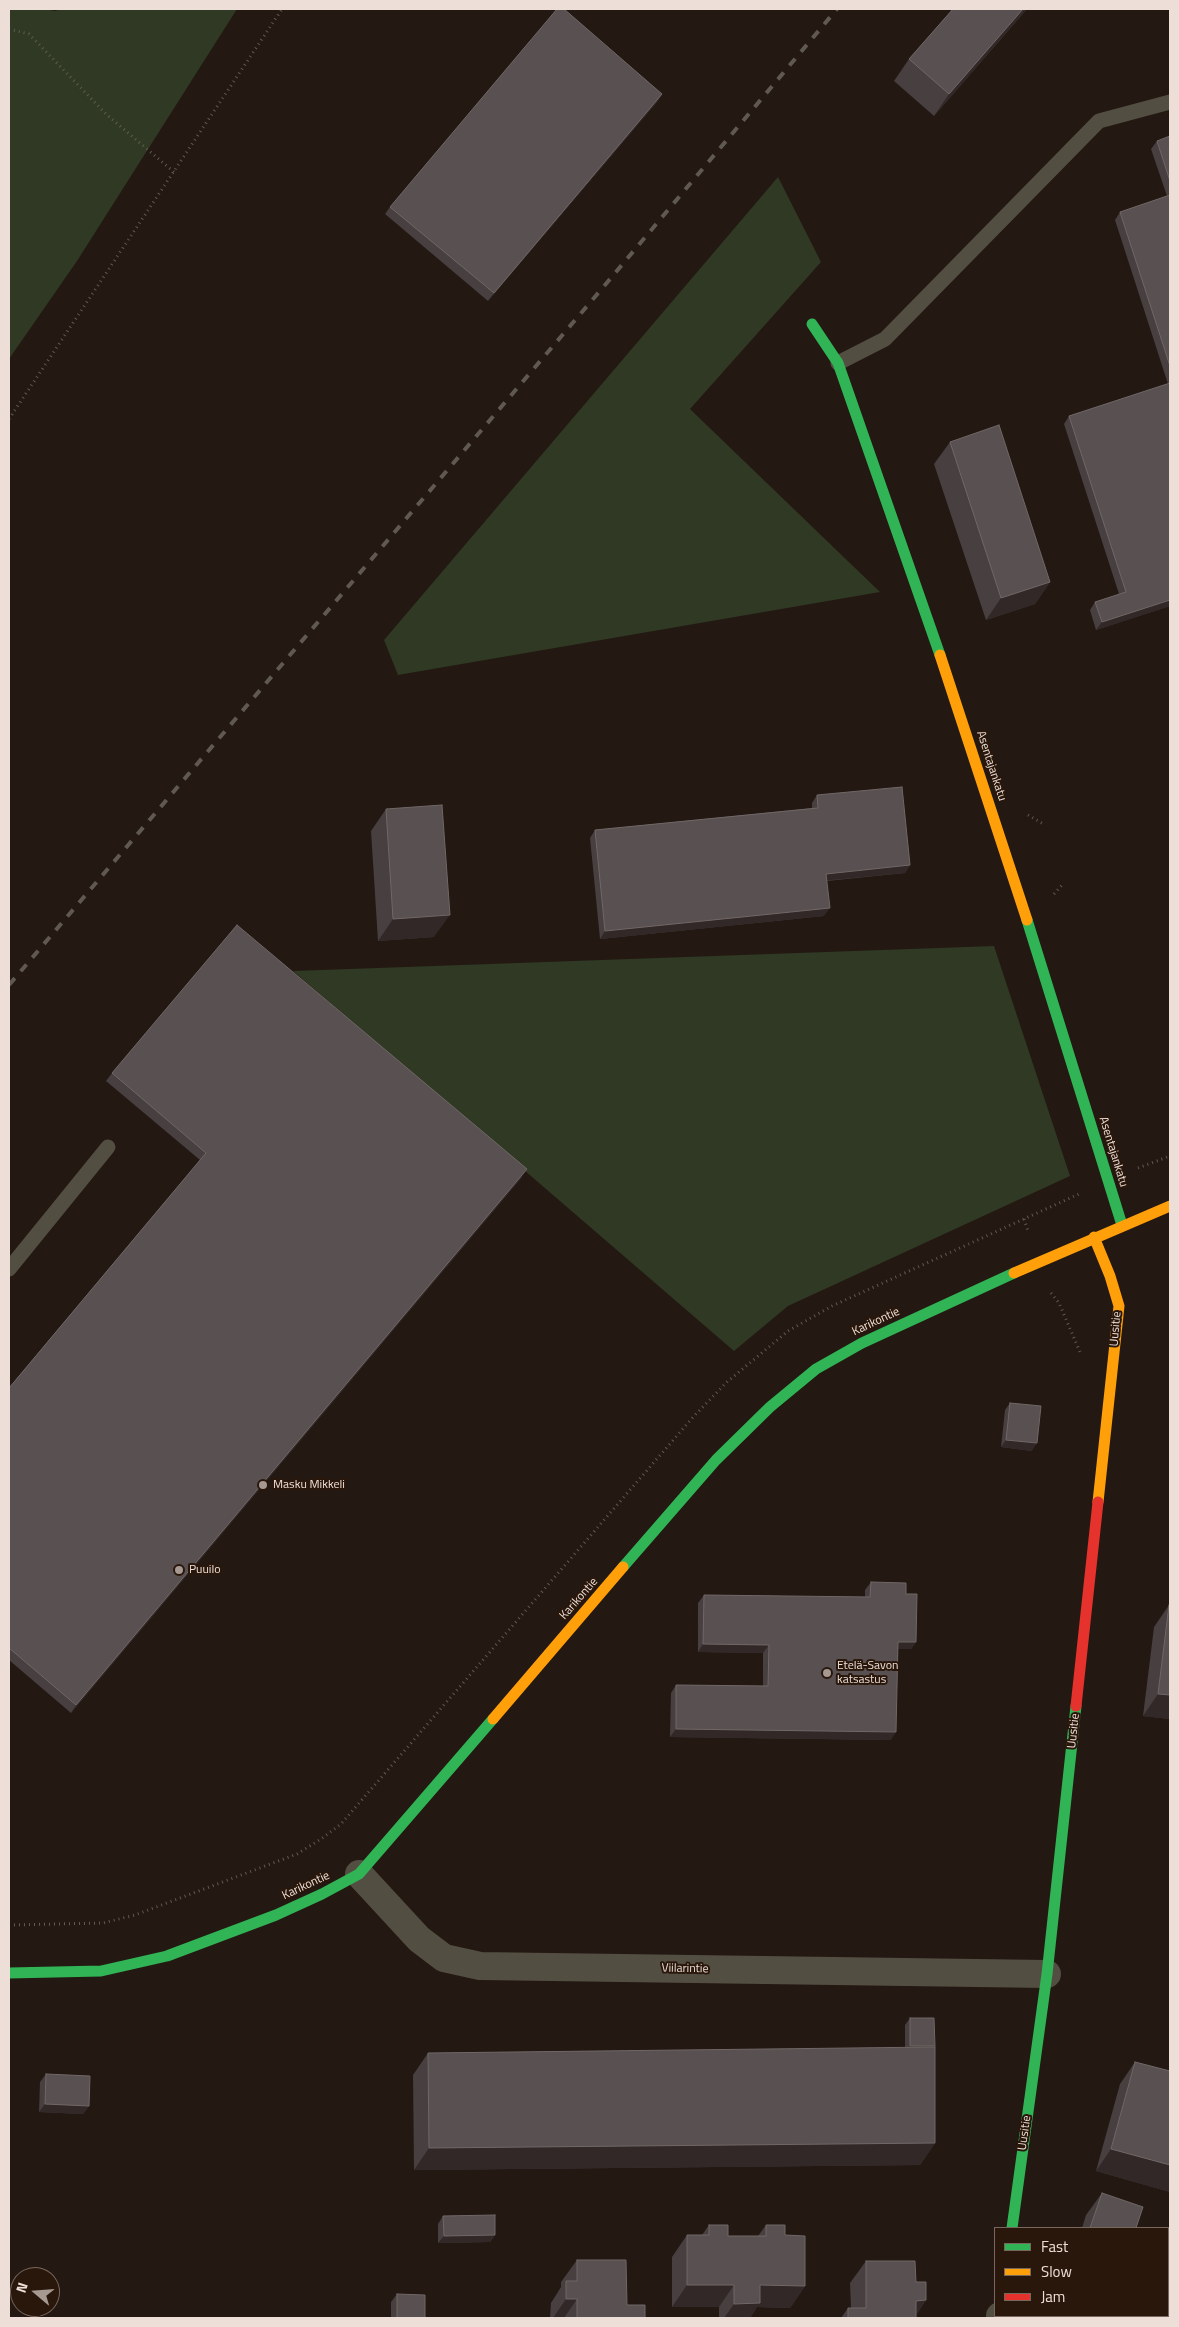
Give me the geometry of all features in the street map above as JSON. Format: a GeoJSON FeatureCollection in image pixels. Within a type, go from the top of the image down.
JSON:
{"type":"FeatureCollection","features":[{"type":"Feature","properties":{"kind":"street","name":"Asentajankatu"},"geometry":{"type":"LineString","coordinates":[[812,324],[838,363],[925,609],[1015,881],[1122,1225]]}},
{"type":"Feature","properties":{"kind":"street","name":"Karikontie"},"geometry":{"type":"LineString","coordinates":[[9,1973],[101,1971],[168,1956],[276,1915],[322,1894],[359,1874],[716,1460],[770,1407],[816,1369],[862,1343],[1094,1237],[1170,1206]]}},
{"type":"Feature","properties":{"kind":"street","name":"Uusitie"},"geometry":{"type":"LineString","coordinates":[[1012,2227],[1047,1974],[1119,1306],[1110,1276],[1094,1237]]}},
{"type":"Feature","properties":{"kind":"street","name":"Viilarintie"},"geometry":{"type":"LineString","coordinates":[[359,1874],[419,1939],[444,1958],[480,1966],[1047,1974]]}},
{"type":"Feature","properties":{"kind":"lane"},"geometry":{"type":"LineString","coordinates":[[838,363],[885,339],[1099,121],[1170,102]]}},
{"type":"Feature","properties":{"kind":"lane"},"geometry":{"type":"LineString","coordinates":[[9,1269],[108,1147]]}},
{"type":"Feature","properties":{"kind":"path"},"geometry":{"type":"LineString","coordinates":[[9,420],[282,9]]}},
{"type":"Feature","properties":{"kind":"path"},"geometry":{"type":"LineString","coordinates":[[9,29],[29,34],[106,114],[174,172]]}},
{"type":"Feature","properties":{"kind":"path"},"geometry":{"type":"LineString","coordinates":[[9,1926],[103,1923],[135,1915],[297,1854],[321,1839],[347,1816],[694,1416],[727,1382],[788,1331],[832,1306],[1080,1193]]}},
{"type":"Feature","properties":{"kind":"path"},"geometry":{"type":"LineString","coordinates":[[1047,1288],[1059,1303],[1083,1358]]}},
{"type":"Feature","properties":{"kind":"green space"},"geometry":{"type":"Polygon","coordinates":[[[9,9],[46,9],[55,11],[61,9],[237,9],[77,261],[9,359],[9,9]]]}},
{"type":"Feature","properties":{"kind":"green space"},"geometry":{"type":"Polygon","coordinates":[[[778,177],[821,262],[690,409],[880,592],[398,675],[384,640],[778,177]]]}},
{"type":"Feature","properties":{"kind":"green space"},"geometry":{"type":"Polygon","coordinates":[[[994,946],[1070,1176],[788,1306],[734,1351],[293,971],[994,946]]]}},
{"type":"Feature","properties":{"kind":"building"},"geometry":{"type":"Polygon","coordinates":[[[557,9],[564,9],[662,94],[494,293],[390,207],[557,9]]]}},
{"type":"Feature","properties":{"kind":"building"},"geometry":{"type":"Polygon","coordinates":[[[953,9],[1023,9],[949,94],[909,59],[953,9]]]}},
{"type":"Feature","properties":{"kind":"building"},"geometry":{"type":"Polygon","coordinates":[[[1170,136],[1170,181],[1157,141],[1170,136]]]}},
{"type":"Feature","properties":{"kind":"building"},"geometry":{"type":"Polygon","coordinates":[[[1170,195],[1170,366],[1120,212],[1170,195]]]}},
{"type":"Feature","properties":{"kind":"building"},"geometry":{"type":"Polygon","coordinates":[[[1170,383],[1170,600],[1102,622],[1095,602],[1126,592],[1069,416],[1170,383]]]}},
{"type":"Feature","properties":{"kind":"building"},"geometry":{"type":"Polygon","coordinates":[[[999,425],[1050,582],[1001,598],[950,442],[999,425]]]}},
{"type":"Feature","properties":{"kind":"building"},"geometry":{"type":"Polygon","coordinates":[[[902,787],[910,865],[826,874],[830,908],[605,931],[595,830],[818,808],[817,795],[902,787]]]}},
{"type":"Feature","properties":{"kind":"building"},"geometry":{"type":"Polygon","coordinates":[[[442,805],[450,915],[393,919],[386,809],[442,805]]]}},
{"type":"Feature","properties":{"kind":"building"},"geometry":{"type":"Polygon","coordinates":[[[237,925],[527,1169],[76,1705],[9,1648],[9,1388],[206,1153],[112,1073],[237,925]]]}},
{"type":"Feature","properties":{"kind":"building"},"geometry":{"type":"Polygon","coordinates":[[[1010,1403],[1041,1406],[1037,1443],[1006,1440],[1010,1403]]]}},
{"type":"Feature","properties":{"kind":"building","name":"Etelä-Savon katsastus"},"geometry":{"type":"Polygon","coordinates":[[[871,1582],[906,1583],[906,1594],[917,1594],[916,1642],[898,1642],[896,1732],[676,1729],[676,1685],[768,1686],[769,1645],[703,1644],[704,1595],[870,1597],[871,1582]]]}},
{"type":"Feature","properties":{"kind":"building"},"geometry":{"type":"Polygon","coordinates":[[[1170,1605],[1170,1695],[1158,1694],[1170,1605]]]}},
{"type":"Feature","properties":{"kind":"building"},"geometry":{"type":"Polygon","coordinates":[[[910,2018],[934,2018],[935,2046],[910,2046],[910,2018]]]}},
{"type":"Feature","properties":{"kind":"building"},"geometry":{"type":"Polygon","coordinates":[[[935,2047],[935,2143],[429,2148],[428,2053],[935,2047]]]}},
{"type":"Feature","properties":{"kind":"building"},"geometry":{"type":"Polygon","coordinates":[[[1135,2062],[1170,2071],[1170,2165],[1111,2149],[1135,2062]]]}},
{"type":"Feature","properties":{"kind":"building"},"geometry":{"type":"Polygon","coordinates":[[[46,2074],[90,2076],[89,2106],[45,2104],[46,2074]]]}},
{"type":"Feature","properties":{"kind":"building"},"geometry":{"type":"Polygon","coordinates":[[[1102,2193],[1143,2207],[1136,2227],[1090,2227],[1102,2193]]]}},
{"type":"Feature","properties":{"kind":"building"},"geometry":{"type":"Polygon","coordinates":[[[495,2215],[495,2235],[444,2236],[443,2216],[495,2215]]]}},
{"type":"Feature","properties":{"kind":"building"},"geometry":{"type":"Polygon","coordinates":[[[709,2225],[728,2225],[728,2236],[766,2236],[766,2225],[785,2225],[785,2235],[805,2236],[805,2286],[760,2285],[760,2303],[734,2304],[734,2285],[687,2285],[687,2235],[709,2235],[709,2225]]]}},
{"type":"Feature","properties":{"kind":"building"},"geometry":{"type":"Polygon","coordinates":[[[577,2260],[626,2260],[627,2305],[645,2305],[645,2318],[577,2318],[577,2299],[566,2299],[566,2281],[577,2281],[577,2260]]]}},
{"type":"Feature","properties":{"kind":"building"},"geometry":{"type":"Polygon","coordinates":[[[866,2261],[915,2261],[916,2282],[926,2282],[926,2300],[916,2301],[916,2318],[848,2318],[848,2308],[866,2308],[866,2261]]]}},
{"type":"Feature","properties":{"kind":"building"},"geometry":{"type":"Polygon","coordinates":[[[1170,2276],[1170,2318],[1158,2318],[1169,2317],[1170,2276]]]}},
{"type":"Feature","properties":{"kind":"building"},"geometry":{"type":"Polygon","coordinates":[[[397,2294],[425,2295],[425,2318],[397,2318],[397,2294]]]}},
{"type":"Feature","properties":{"kind":"railway"},"geometry":{"type":"LineString","coordinates":[[9,985],[605,285],[837,9]]}},
{"type":"Feature","properties":{"kind":"traffic: fast"},"geometry":{"type":"LineString","coordinates":[[812,324],[838,363],[940,655]]}},
{"type":"Feature","properties":{"kind":"traffic: fast"},"geometry":{"type":"LineString","coordinates":[[1027,920],[1122,1225]]}},
{"type":"Feature","properties":{"kind":"traffic: fast"},"geometry":{"type":"LineString","coordinates":[[623,1567],[716,1460],[770,1407],[816,1369],[862,1343],[1014,1273]]}},
{"type":"Feature","properties":{"kind":"traffic: fast"},"geometry":{"type":"LineString","coordinates":[[1012,2227],[1047,1974],[1076,1706]]}},
{"type":"Feature","properties":{"kind":"traffic: fast"},"geometry":{"type":"LineString","coordinates":[[9,1973],[101,1971],[167,1956],[276,1915],[322,1894],[359,1874],[493,1719]]}},
{"type":"Feature","properties":{"kind":"traffic: slow"},"geometry":{"type":"LineString","coordinates":[[940,655],[1027,920]]}},
{"type":"Feature","properties":{"kind":"traffic: slow"},"geometry":{"type":"LineString","coordinates":[[1014,1273],[1170,1206]]}},
{"type":"Feature","properties":{"kind":"traffic: slow"},"geometry":{"type":"LineString","coordinates":[[1094,1237],[1110,1276],[1119,1306],[1098,1502]]}},
{"type":"Feature","properties":{"kind":"traffic: slow"},"geometry":{"type":"LineString","coordinates":[[493,1719],[623,1567]]}},
{"type":"Feature","properties":{"kind":"traffic: jam"},"geometry":{"type":"LineString","coordinates":[[1076,1706],[1098,1502]]}},
{"type":"Feature","properties":{"kind":"place","name":"Masku Mikkeli"},"geometry":{"type":"Point","coordinates":[263,1485]}},
{"type":"Feature","properties":{"kind":"place","name":"Puuilo"},"geometry":{"type":"Point","coordinates":[179,1570]}},
{"type":"Feature","properties":{"kind":"place","name":"Etelä-Savon katsastus"},"geometry":{"type":"Point","coordinates":[827,1673]}}]}
